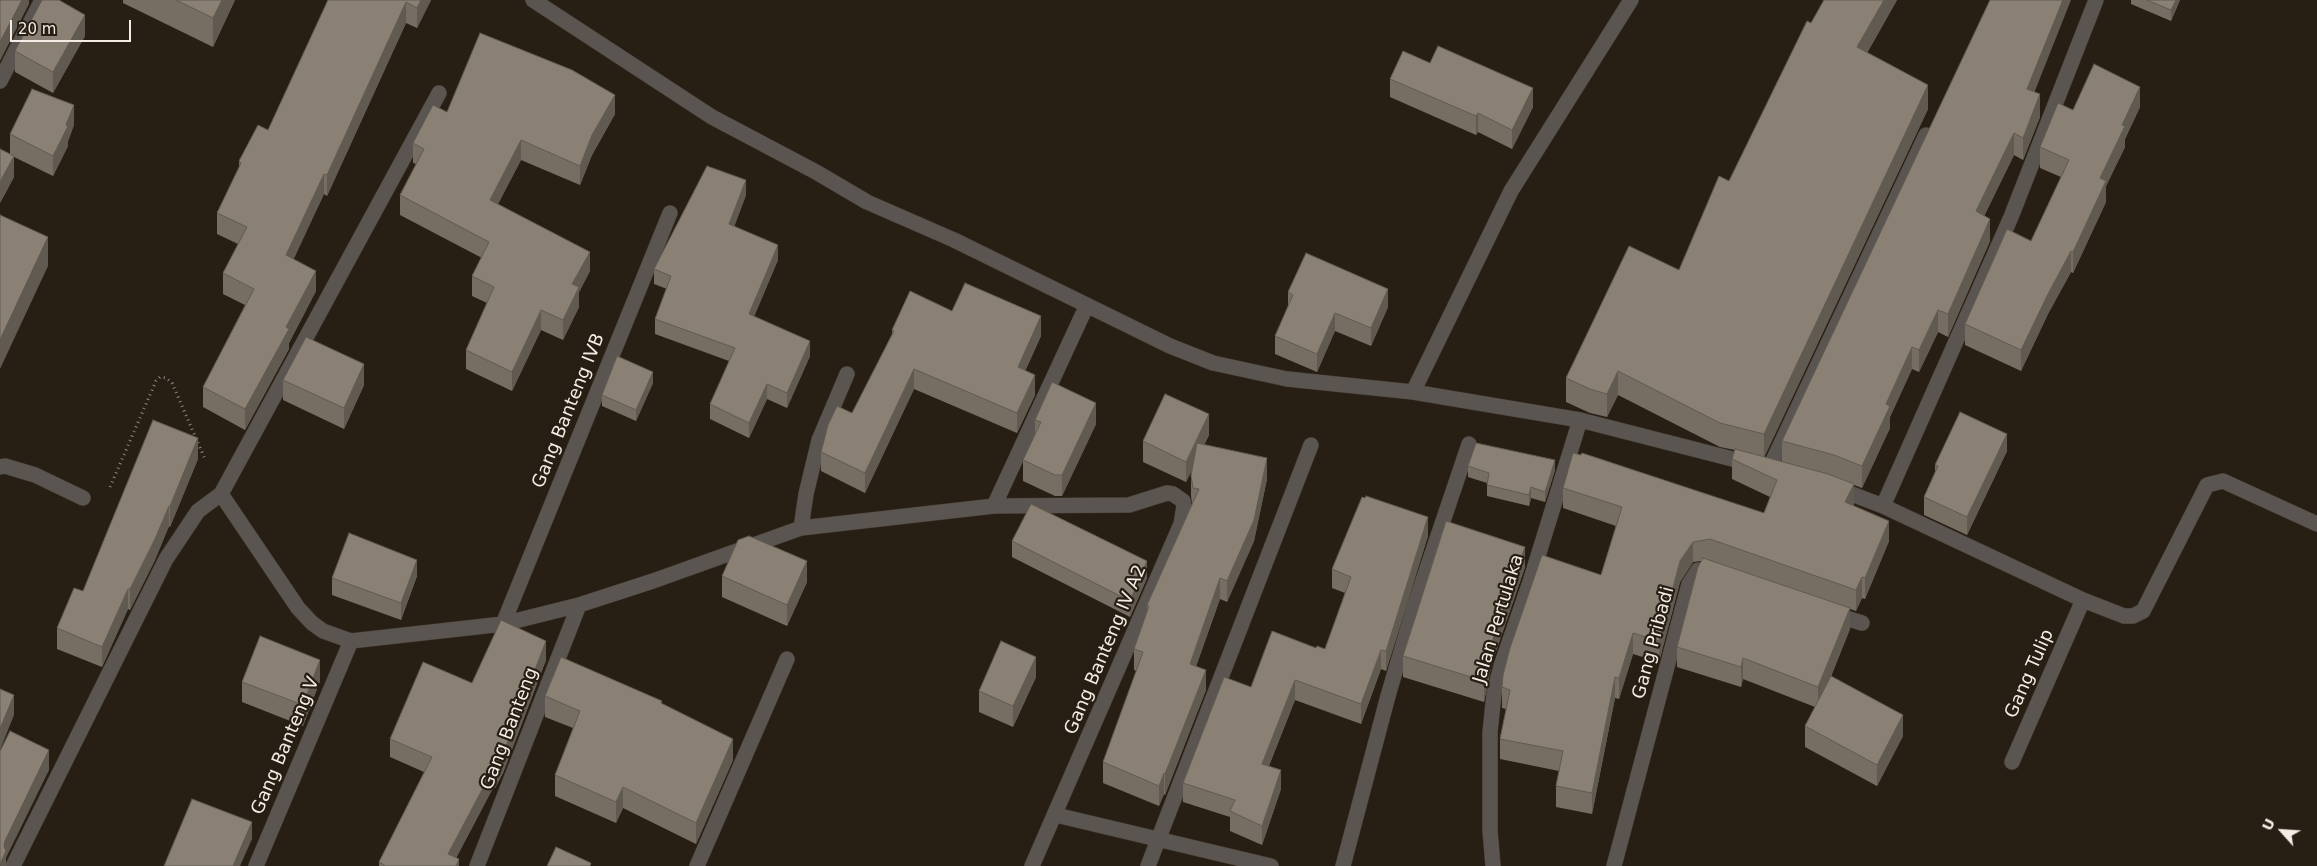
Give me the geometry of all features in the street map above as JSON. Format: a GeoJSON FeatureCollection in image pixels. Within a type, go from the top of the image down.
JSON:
{"type":"FeatureCollection","features":[{"type":"Feature","properties":{"kind":"street"},"geometry":{"type":"LineString","coordinates":[[0,81],[42,0]]}},
{"type":"Feature","properties":{"kind":"street"},"geometry":{"type":"LineString","coordinates":[[533,0],[712,117],[816,172],[867,202],[954,240],[1170,346],[1212,363],[1287,379],[1413,392],[1580,420],[1786,474]]}},
{"type":"Feature","properties":{"kind":"street"},"geometry":{"type":"LineString","coordinates":[[1413,392],[1511,191],[1631,0]]}},
{"type":"Feature","properties":{"kind":"street"},"geometry":{"type":"LineString","coordinates":[[1883,506],[2011,217],[2096,0]]}},
{"type":"Feature","properties":{"kind":"street"},"geometry":{"type":"LineString","coordinates":[[13,866],[166,559],[198,511],[221,494],[439,93]]}},
{"type":"Feature","properties":{"kind":"street"},"geometry":{"type":"LineString","coordinates":[[1769,468],[1935,117]]}},
{"type":"Feature","properties":{"kind":"street","name":"Gang Banteng IVB"},"geometry":{"type":"LineString","coordinates":[[503,624],[670,213]]}},
{"type":"Feature","properties":{"kind":"street"},"geometry":{"type":"LineString","coordinates":[[221,494],[298,608],[312,623],[323,631],[350,641],[503,624],[579,605],[653,581],[800,528],[994,506],[1087,305]]}},
{"type":"Feature","properties":{"kind":"street"},"geometry":{"type":"LineString","coordinates":[[800,528],[819,440],[847,374]]}},
{"type":"Feature","properties":{"kind":"street","name":"Jalan Pertulaka"},"geometry":{"type":"LineString","coordinates":[[1493,866],[1490,830],[1490,732],[1494,694],[1501,666],[1530,582],[1580,420]]}},
{"type":"Feature","properties":{"kind":"street"},"geometry":{"type":"LineString","coordinates":[[1343,866],[1388,696],[1414,607],[1469,444]]}},
{"type":"Feature","properties":{"kind":"street"},"geometry":{"type":"LineString","coordinates":[[1148,866],[1311,445]]}},
{"type":"Feature","properties":{"kind":"street"},"geometry":{"type":"LineString","coordinates":[[0,467],[5,466],[35,475],[82,498]]}},
{"type":"Feature","properties":{"kind":"street"},"geometry":{"type":"LineString","coordinates":[[1822,484],[1883,506],[2117,615],[2133,616],[2143,611],[2202,492],[2212,483],[2223,481],[2317,524]]}},
{"type":"Feature","properties":{"kind":"street","name":"Gang Banteng IV A2"},"geometry":{"type":"LineString","coordinates":[[994,506],[1130,505],[1167,492],[1178,496],[1183,501],[1184,513],[1056,815],[1032,866]]}},
{"type":"Feature","properties":{"kind":"street","name":"Gang Pribadi"},"geometry":{"type":"LineString","coordinates":[[1614,866],[1689,584],[1698,570],[1707,570],[1725,576]]}},
{"type":"Feature","properties":{"kind":"street","name":"Gang Tulip"},"geometry":{"type":"LineString","coordinates":[[2012,762],[2083,600]]}},
{"type":"Feature","properties":{"kind":"street","name":"Gang Banteng"},"geometry":{"type":"LineString","coordinates":[[477,866],[579,605]]}},
{"type":"Feature","properties":{"kind":"street"},"geometry":{"type":"LineString","coordinates":[[1816,608],[1862,623]]}},
{"type":"Feature","properties":{"kind":"street","name":"Gang Banteng V"},"geometry":{"type":"LineString","coordinates":[[256,866],[350,641]]}},
{"type":"Feature","properties":{"kind":"street"},"geometry":{"type":"LineString","coordinates":[[697,866],[787,659]]}},
{"type":"Feature","properties":{"kind":"street"},"geometry":{"type":"LineString","coordinates":[[1056,815],[1271,866]]}},
{"type":"Feature","properties":{"kind":"path"},"geometry":{"type":"LineString","coordinates":[[82,498],[94,502],[103,498],[156,381],[160,377],[166,378],[172,383],[221,494]]}},
{"type":"Feature","properties":{"kind":"building"},"geometry":{"type":"Polygon","coordinates":[[[0,0],[22,0],[0,42],[0,0]]]}},
{"type":"Feature","properties":{"kind":"building"},"geometry":{"type":"Polygon","coordinates":[[[42,0],[59,0],[85,15],[53,72],[15,51],[42,0]]]}},
{"type":"Feature","properties":{"kind":"building"},"geometry":{"type":"Polygon","coordinates":[[[176,0],[222,0],[213,18],[176,0]]]}},
{"type":"Feature","properties":{"kind":"building"},"geometry":{"type":"Polygon","coordinates":[[[328,0],[421,0],[417,8],[406,2],[327,175],[324,174],[286,255],[316,271],[286,327],[289,329],[245,409],[203,387],[254,289],[223,273],[247,227],[217,213],[241,163],[239,161],[258,125],[268,130],[328,0]]]}},
{"type":"Feature","properties":{"kind":"building"},"geometry":{"type":"Polygon","coordinates":[[[1824,0],[1884,0],[1857,47],[1928,85],[1764,434],[1720,423],[1618,371],[1607,394],[1590,389],[1566,378],[1629,246],[1679,270],[1719,176],[1729,181],[1807,21],[1811,23],[1824,0]]]}},
{"type":"Feature","properties":{"kind":"building"},"geometry":{"type":"Polygon","coordinates":[[[1990,0],[2063,0],[2027,89],[2040,94],[2023,138],[2014,133],[1976,211],[1990,219],[1948,314],[1938,310],[1919,350],[1912,347],[1886,404],[1890,406],[1862,466],[1834,455],[1782,441],[1990,0]]]}},
{"type":"Feature","properties":{"kind":"building"},"geometry":{"type":"Polygon","coordinates":[[[2147,0],[2176,0],[2171,10],[2147,0]]]}},
{"type":"Feature","properties":{"kind":"building"},"geometry":{"type":"Polygon","coordinates":[[[480,33],[572,70],[615,95],[592,135],[580,166],[521,140],[490,200],[590,252],[572,284],[579,287],[563,320],[541,310],[512,372],[466,350],[494,287],[472,276],[489,242],[400,195],[424,149],[413,143],[433,105],[447,112],[480,33]]]}},
{"type":"Feature","properties":{"kind":"building"},"geometry":{"type":"Polygon","coordinates":[[[1438,46],[1533,88],[1512,130],[1478,113],[1476,116],[1390,79],[1403,51],[1430,63],[1438,46]]]}},
{"type":"Feature","properties":{"kind":"building"},"geometry":{"type":"Polygon","coordinates":[[[2094,64],[2140,87],[2122,125],[2125,126],[2100,178],[2106,181],[2073,252],[2071,251],[2048,294],[2021,350],[1965,324],[2007,229],[2031,241],[2069,160],[2040,147],[2058,103],[2073,110],[2094,64]]]}},
{"type":"Feature","properties":{"kind":"building"},"geometry":{"type":"Polygon","coordinates":[[[32,89],[74,105],[66,125],[68,126],[53,156],[10,134],[32,89]]]}},
{"type":"Feature","properties":{"kind":"building"},"geometry":{"type":"Polygon","coordinates":[[[0,149],[14,156],[0,182],[0,149]]]}},
{"type":"Feature","properties":{"kind":"building"},"geometry":{"type":"Polygon","coordinates":[[[707,166],[746,180],[729,224],[778,245],[749,314],[810,341],[787,393],[767,384],[749,423],[710,404],[735,348],[655,319],[671,276],[654,269],[707,166]]]}},
{"type":"Feature","properties":{"kind":"building"},"geometry":{"type":"Polygon","coordinates":[[[0,215],[48,237],[0,340],[0,215]]]}},
{"type":"Feature","properties":{"kind":"building"},"geometry":{"type":"Polygon","coordinates":[[[1306,253],[1388,289],[1371,328],[1335,313],[1317,354],[1275,336],[1293,295],[1288,292],[1306,253]]]}},
{"type":"Feature","properties":{"kind":"building"},"geometry":{"type":"Polygon","coordinates":[[[965,283],[1041,316],[1018,367],[1035,375],[1017,413],[914,369],[865,473],[821,452],[828,425],[837,406],[852,413],[894,331],[892,330],[910,291],[952,311],[965,283]]]}},
{"type":"Feature","properties":{"kind":"building"},"geometry":{"type":"Polygon","coordinates":[[[306,337],[364,364],[344,408],[283,380],[306,337]]]}},
{"type":"Feature","properties":{"kind":"building"},"geometry":{"type":"Polygon","coordinates":[[[617,356],[653,372],[636,410],[602,395],[617,356]]]}},
{"type":"Feature","properties":{"kind":"building"},"geometry":{"type":"Polygon","coordinates":[[[1052,382],[1096,403],[1062,475],[1055,475],[1023,460],[1041,422],[1035,420],[1052,382]]]}},
{"type":"Feature","properties":{"kind":"building"},"geometry":{"type":"Polygon","coordinates":[[[1165,394],[1209,414],[1186,462],[1143,441],[1165,394]]]}},
{"type":"Feature","properties":{"kind":"building"},"geometry":{"type":"Polygon","coordinates":[[[1960,412],[2007,434],[1967,517],[1924,497],[1938,466],[1935,465],[1960,412]]]}},
{"type":"Feature","properties":{"kind":"building"},"geometry":{"type":"Polygon","coordinates":[[[153,420],[198,438],[155,539],[130,589],[128,589],[102,647],[57,628],[74,588],[83,591],[153,420]]]}},
{"type":"Feature","properties":{"kind":"building"},"geometry":{"type":"Polygon","coordinates":[[[1197,443],[1267,458],[1254,520],[1227,581],[1220,578],[1190,664],[1206,670],[1159,786],[1103,762],[1143,652],[1134,649],[1149,606],[1147,605],[1199,489],[1193,488],[1191,476],[1197,443]]]}},
{"type":"Feature","properties":{"kind":"building"},"geometry":{"type":"Polygon","coordinates":[[[1476,443],[1555,460],[1545,492],[1531,487],[1529,495],[1487,485],[1489,473],[1468,466],[1476,443]]]}},
{"type":"Feature","properties":{"kind":"building"},"geometry":{"type":"Polygon","coordinates":[[[1735,449],[1828,474],[1854,484],[1845,502],[1889,521],[1865,578],[1862,577],[1856,590],[1710,539],[1693,542],[1680,561],[1659,641],[1633,633],[1619,678],[1615,677],[1592,793],[1556,786],[1563,751],[1500,739],[1510,690],[1502,687],[1510,648],[1542,555],[1601,575],[1622,507],[1563,488],[1573,453],[1581,455],[1582,453],[1764,513],[1777,480],[1732,459],[1735,449]]]}},
{"type":"Feature","properties":{"kind":"building"},"geometry":{"type":"Polygon","coordinates":[[[1366,496],[1428,517],[1386,651],[1381,650],[1361,704],[1295,680],[1262,764],[1281,770],[1262,826],[1230,811],[1235,800],[1183,783],[1224,677],[1251,687],[1272,631],[1316,648],[1317,646],[1325,649],[1351,577],[1332,569],[1362,497],[1365,498],[1366,496]]]}},
{"type":"Feature","properties":{"kind":"building"},"geometry":{"type":"Polygon","coordinates":[[[1031,504],[1147,561],[1130,601],[1012,541],[1031,504]]]}},
{"type":"Feature","properties":{"kind":"building"},"geometry":{"type":"Polygon","coordinates":[[[1446,521],[1525,547],[1492,642],[1484,681],[1403,656],[1446,521]]]}},
{"type":"Feature","properties":{"kind":"building"},"geometry":{"type":"Polygon","coordinates":[[[349,533],[417,560],[401,603],[332,578],[349,533]]]}},
{"type":"Feature","properties":{"kind":"building"},"geometry":{"type":"Polygon","coordinates":[[[749,536],[807,561],[787,605],[722,576],[738,540],[749,536]]]}},
{"type":"Feature","properties":{"kind":"building"},"geometry":{"type":"Polygon","coordinates":[[[1703,558],[1850,608],[1818,687],[1743,658],[1741,667],[1677,647],[1698,567],[1703,558]]]}},
{"type":"Feature","properties":{"kind":"building"},"geometry":{"type":"Polygon","coordinates":[[[501,620],[546,641],[503,754],[495,769],[493,769],[448,854],[459,859],[456,866],[384,866],[379,862],[432,757],[390,739],[423,662],[472,683],[501,620]]]}},
{"type":"Feature","properties":{"kind":"building"},"geometry":{"type":"Polygon","coordinates":[[[260,636],[320,660],[303,705],[242,682],[260,636]]]}},
{"type":"Feature","properties":{"kind":"building"},"geometry":{"type":"Polygon","coordinates":[[[1001,641],[1036,657],[1013,706],[979,691],[1001,641]]]}},
{"type":"Feature","properties":{"kind":"building"},"geometry":{"type":"Polygon","coordinates":[[[561,657],[662,701],[661,703],[733,739],[696,823],[623,787],[616,802],[555,775],[580,711],[545,696],[561,657]]]}},
{"type":"Feature","properties":{"kind":"building"},"geometry":{"type":"Polygon","coordinates":[[[1831,676],[1903,715],[1877,765],[1805,726],[1831,676]]]}},
{"type":"Feature","properties":{"kind":"building"},"geometry":{"type":"Polygon","coordinates":[[[0,689],[14,695],[0,729],[0,689]]]}},
{"type":"Feature","properties":{"kind":"building"},"geometry":{"type":"Polygon","coordinates":[[[10,731],[49,750],[5,841],[6,851],[0,864],[0,751],[10,731]]]}},
{"type":"Feature","properties":{"kind":"building"},"geometry":{"type":"Polygon","coordinates":[[[192,799],[252,822],[233,866],[164,866],[192,799]]]}},
{"type":"Feature","properties":{"kind":"building"},"geometry":{"type":"Polygon","coordinates":[[[556,847],[591,863],[590,866],[547,866],[556,847]]]}}]}
